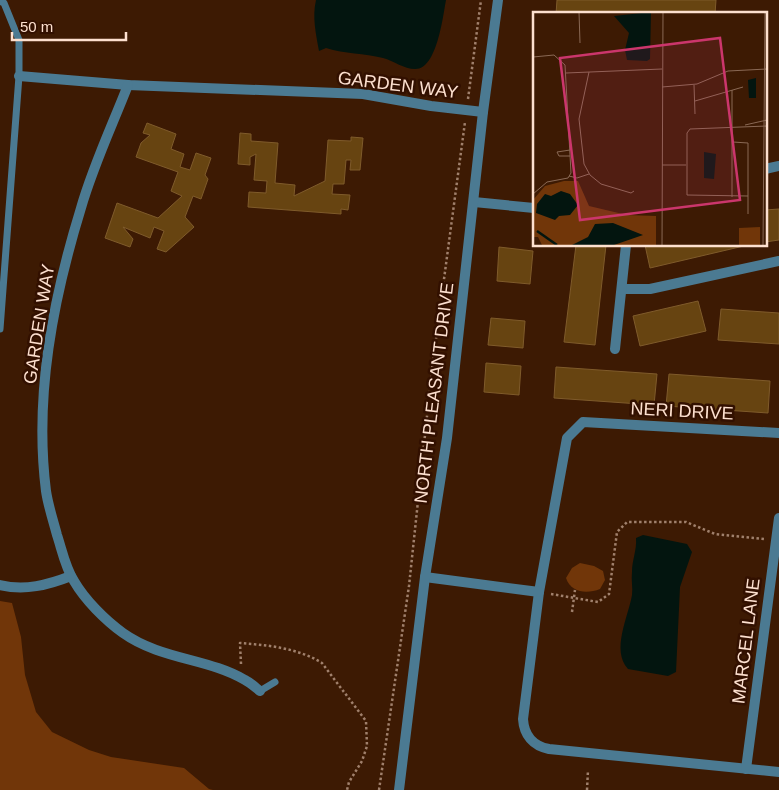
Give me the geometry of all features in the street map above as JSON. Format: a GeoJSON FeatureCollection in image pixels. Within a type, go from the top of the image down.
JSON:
{"type":"FeatureCollection","features":[{"type":"Feature","properties":{"kind":"street","name":"NORTH PLEASANT DRIVE"},"geometry":{"type":"LineString","coordinates":[[399,790],[425,577],[442,474],[483,112],[498,0]]}},
{"type":"Feature","properties":{"kind":"street","name":"GARDEN WAY"},"geometry":{"type":"LineString","coordinates":[[19,76],[128,85],[363,94],[431,106],[483,112]]}},
{"type":"Feature","properties":{"kind":"street","name":"GARDEN WAY"},"geometry":{"type":"LineString","coordinates":[[128,85],[94,168],[81,207],[57,300],[46,365],[44,444],[46,493],[64,561],[71,576],[84,595],[123,633],[149,648],[242,678],[260,691]]}},
{"type":"Feature","properties":{"kind":"street"},"geometry":{"type":"LineString","coordinates":[[766,169],[779,166]]}},
{"type":"Feature","properties":{"kind":"street"},"geometry":{"type":"LineString","coordinates":[[474,202],[533,208]]}},
{"type":"Feature","properties":{"kind":"street"},"geometry":{"type":"LineString","coordinates":[[615,349],[626,246]]}},
{"type":"Feature","properties":{"kind":"street"},"geometry":{"type":"LineString","coordinates":[[622,289],[650,289],[779,260]]}},
{"type":"Feature","properties":{"kind":"street","name":"NERI DRIVE"},"geometry":{"type":"LineString","coordinates":[[539,592],[566,438],[583,422],[779,434]]}},
{"type":"Feature","properties":{"kind":"street","name":"MARCEL LANE"},"geometry":{"type":"LineString","coordinates":[[746,769],[779,518]]}},
{"type":"Feature","properties":{"kind":"street"},"geometry":{"type":"LineString","coordinates":[[0,585],[25,588],[49,585],[71,576]]}},
{"type":"Feature","properties":{"kind":"street"},"geometry":{"type":"LineString","coordinates":[[425,577],[539,592],[524,708],[524,727],[532,740],[540,746],[548,749],[779,772]]}},
{"type":"Feature","properties":{"kind":"lane"},"geometry":{"type":"LineString","coordinates":[[0,1],[4,3],[20,40],[0,329]]}},
{"type":"Feature","properties":{"kind":"lane"},"geometry":{"type":"LineString","coordinates":[[260,691],[275,682]]}},
{"type":"Feature","properties":{"kind":"path"},"geometry":{"type":"LineString","coordinates":[[379,790],[409,586],[432,369],[481,0]]}},
{"type":"Feature","properties":{"kind":"path"},"geometry":{"type":"LineString","coordinates":[[539,592],[598,602],[609,594],[617,532],[627,522],[686,522],[715,534],[764,539]]}},
{"type":"Feature","properties":{"kind":"path"},"geometry":{"type":"LineString","coordinates":[[572,612],[575,590]]}},
{"type":"Feature","properties":{"kind":"path"},"geometry":{"type":"LineString","coordinates":[[242,678],[240,644],[270,645],[314,658],[322,664],[366,721],[367,746],[362,761],[349,782],[347,790]]}},
{"type":"Feature","properties":{"kind":"path"},"geometry":{"type":"LineString","coordinates":[[586,790],[588,770]]}},
{"type":"Feature","properties":{"kind":"shaded area"},"geometry":{"type":"Polygon","coordinates":[[[316,0],[446,0],[441,29],[434,52],[423,67],[415,69],[407,68],[376,56],[326,48],[319,51],[314,19],[316,0]]]}},
{"type":"Feature","properties":{"kind":"shaded area"},"geometry":{"type":"Polygon","coordinates":[[[643,535],[687,544],[692,552],[680,587],[676,672],[668,676],[628,669],[621,653],[622,634],[632,595],[632,568],[636,538],[643,535]]]}},
{"type":"Feature","properties":{"kind":"shaded area"},"geometry":{"type":"Polygon","coordinates":[[[580,563],[594,566],[603,571],[605,580],[600,589],[585,592],[572,587],[568,583],[566,578],[572,568],[580,563]]]}},
{"type":"Feature","properties":{"kind":"shaded area"},"geometry":{"type":"Polygon","coordinates":[[[0,601],[12,603],[21,637],[25,675],[36,712],[52,732],[89,750],[111,757],[184,768],[209,789],[213,790],[0,790],[0,601]]]}},
{"type":"Feature","properties":{"kind":"building"},"geometry":{"type":"Polygon","coordinates":[[[557,0],[716,0],[715,12],[556,12],[557,0]]]}},
{"type":"Feature","properties":{"kind":"building"},"geometry":{"type":"Polygon","coordinates":[[[147,123],[176,134],[171,149],[184,154],[180,167],[190,170],[196,153],[211,158],[205,175],[208,179],[201,199],[193,196],[185,217],[194,227],[166,252],[157,249],[164,231],[154,227],[150,238],[123,227],[133,239],[130,247],[105,238],[117,203],[158,218],[182,196],[171,191],[178,172],[136,157],[141,143],[150,135],[143,133],[147,123]]]}},
{"type":"Feature","properties":{"kind":"building"},"geometry":{"type":"Polygon","coordinates":[[[240,133],[251,134],[251,141],[278,143],[275,183],[295,185],[294,196],[325,181],[328,140],[351,141],[351,137],[363,138],[360,170],[350,170],[351,160],[346,160],[344,184],[333,184],[332,194],[350,195],[348,210],[341,209],[341,214],[248,207],[249,192],[266,193],[267,181],[254,180],[256,154],[250,157],[250,165],[238,164],[240,133]]]}},
{"type":"Feature","properties":{"kind":"building"},"geometry":{"type":"Polygon","coordinates":[[[779,209],[779,240],[766,242],[766,210],[779,209]]]}},
{"type":"Feature","properties":{"kind":"building"},"geometry":{"type":"Polygon","coordinates":[[[576,246],[606,246],[595,345],[564,342],[576,246]]]}},
{"type":"Feature","properties":{"kind":"building"},"geometry":{"type":"Polygon","coordinates":[[[645,246],[744,246],[650,268],[645,246]]]}},
{"type":"Feature","properties":{"kind":"building"},"geometry":{"type":"Polygon","coordinates":[[[499,247],[533,251],[530,284],[497,281],[499,247]]]}},
{"type":"Feature","properties":{"kind":"building"},"geometry":{"type":"Polygon","coordinates":[[[698,301],[706,331],[640,346],[633,316],[698,301]]]}},
{"type":"Feature","properties":{"kind":"building"},"geometry":{"type":"Polygon","coordinates":[[[721,309],[779,313],[779,344],[718,340],[721,309]]]}},
{"type":"Feature","properties":{"kind":"building"},"geometry":{"type":"Polygon","coordinates":[[[491,318],[525,321],[523,348],[488,345],[491,318]]]}},
{"type":"Feature","properties":{"kind":"building"},"geometry":{"type":"Polygon","coordinates":[[[486,363],[521,366],[519,395],[484,392],[486,363]]]}},
{"type":"Feature","properties":{"kind":"building"},"geometry":{"type":"Polygon","coordinates":[[[556,367],[657,374],[654,405],[554,398],[556,367]]]}},
{"type":"Feature","properties":{"kind":"building"},"geometry":{"type":"Polygon","coordinates":[[[669,374],[770,381],[768,413],[666,406],[669,374]]]}}]}
